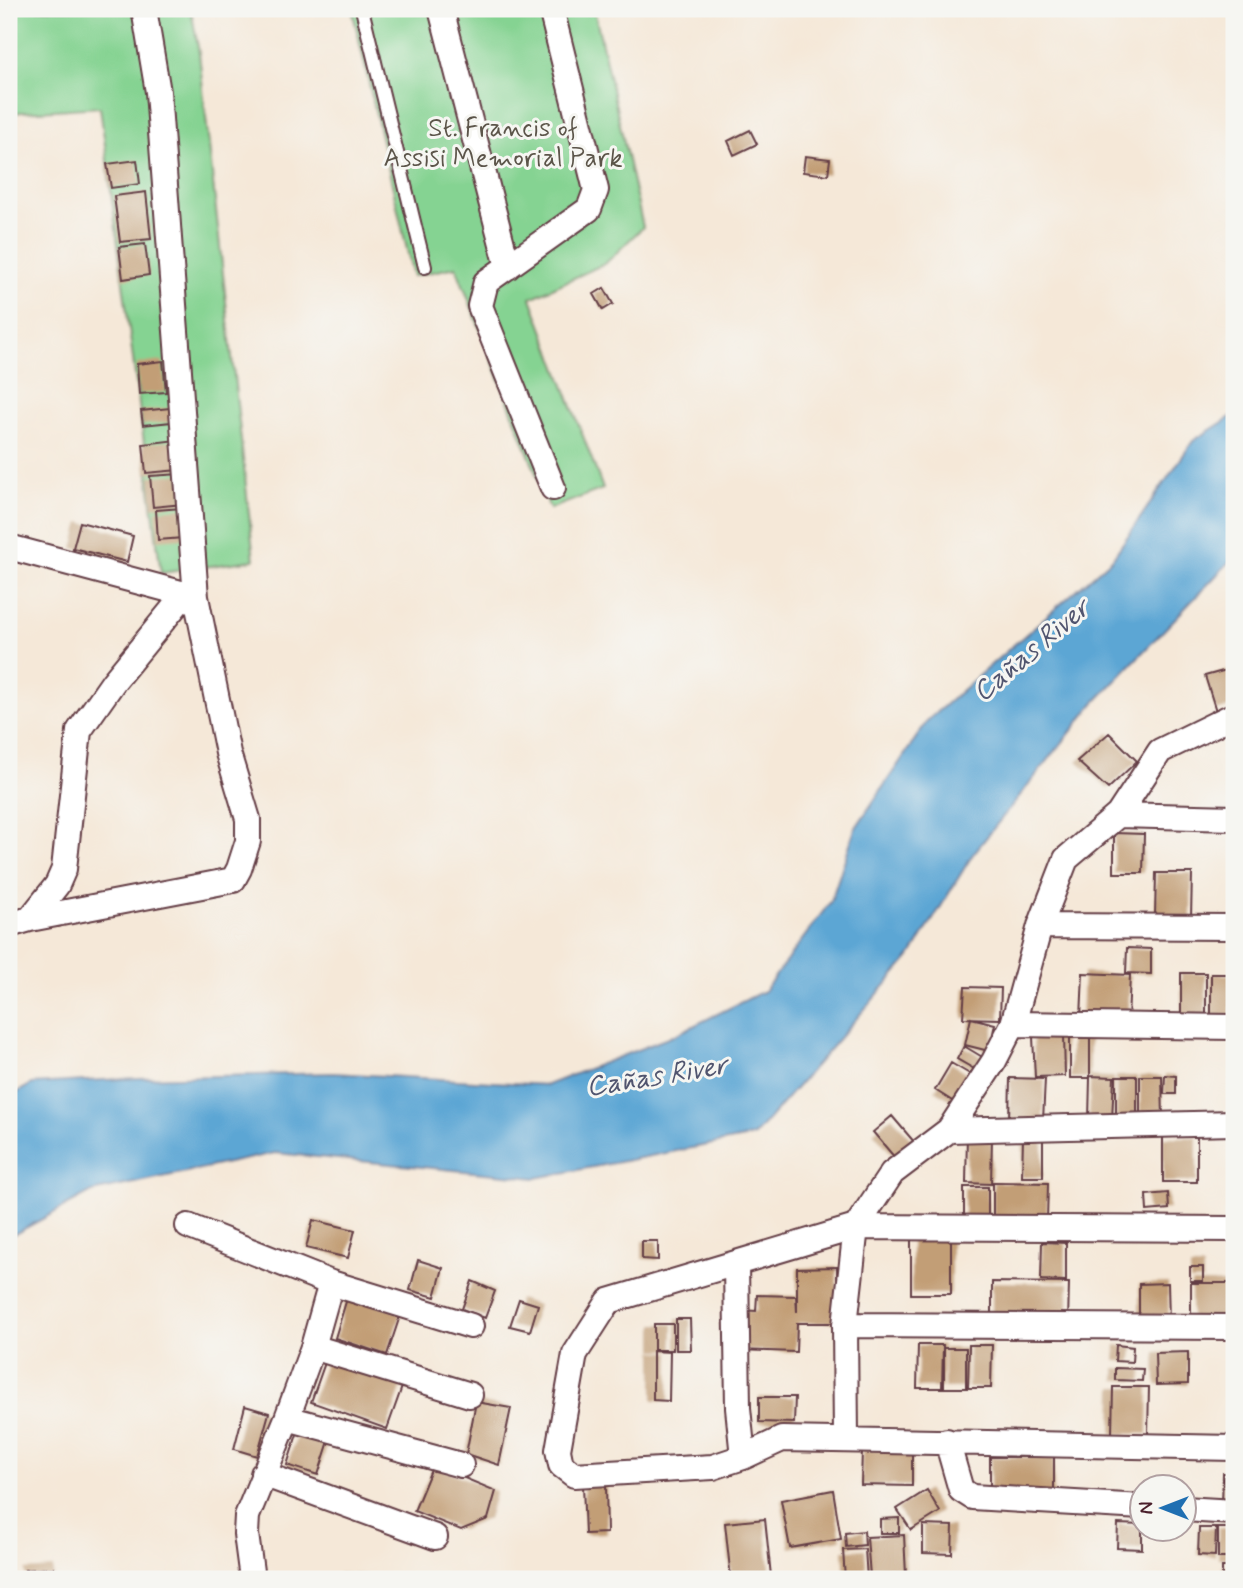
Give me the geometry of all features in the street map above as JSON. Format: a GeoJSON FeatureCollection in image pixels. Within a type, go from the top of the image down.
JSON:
{"type":"FeatureCollection","features":[{"type":"Feature","properties":{"kind":"street"},"geometry":{"type":"LineString","coordinates":[[19,922],[233,880],[248,841],[248,819],[228,753],[191,595],[158,92],[144,9]]}},
{"type":"Feature","properties":{"kind":"street"},"geometry":{"type":"LineString","coordinates":[[441,9],[508,267]]}},
{"type":"Feature","properties":{"kind":"street"},"geometry":{"type":"LineString","coordinates":[[551,9],[596,190],[589,209],[486,282],[480,306],[553,488]]}},
{"type":"Feature","properties":{"kind":"street"},"geometry":{"type":"LineString","coordinates":[[9,547],[191,595]]}},
{"type":"Feature","properties":{"kind":"street"},"geometry":{"type":"LineString","coordinates":[[19,922],[57,885],[64,869],[79,731],[114,681],[191,595]]}},
{"type":"Feature","properties":{"kind":"street"},"geometry":{"type":"LineString","coordinates":[[846,1438],[845,1325],[856,1227],[892,1173],[949,1130],[995,1061],[1013,1024],[1040,926],[1066,859],[1118,815],[1160,751],[1234,715]]}},
{"type":"Feature","properties":{"kind":"street"},"geometry":{"type":"LineString","coordinates":[[1118,815],[1234,817]]}},
{"type":"Feature","properties":{"kind":"street"},"geometry":{"type":"LineString","coordinates":[[1040,926],[1234,927]]}},
{"type":"Feature","properties":{"kind":"street"},"geometry":{"type":"LineString","coordinates":[[1013,1024],[1234,1027]]}},
{"type":"Feature","properties":{"kind":"street"},"geometry":{"type":"LineString","coordinates":[[949,1130],[1234,1123]]}},
{"type":"Feature","properties":{"kind":"street"},"geometry":{"type":"LineString","coordinates":[[188,1226],[331,1283],[471,1326]]}},
{"type":"Feature","properties":{"kind":"street"},"geometry":{"type":"LineString","coordinates":[[1234,1229],[856,1227],[609,1301],[575,1354],[558,1450],[561,1465],[574,1475],[713,1467],[743,1458],[782,1439],[846,1438],[1234,1448]]}},
{"type":"Feature","properties":{"kind":"street"},"geometry":{"type":"LineString","coordinates":[[736,1263],[738,1408],[743,1458]]}},
{"type":"Feature","properties":{"kind":"street"},"geometry":{"type":"LineString","coordinates":[[252,1579],[246,1534],[247,1516],[313,1346],[331,1283]]}},
{"type":"Feature","properties":{"kind":"street"},"geometry":{"type":"LineString","coordinates":[[845,1325],[1234,1327]]}},
{"type":"Feature","properties":{"kind":"street"},"geometry":{"type":"LineString","coordinates":[[313,1346],[470,1395]]}},
{"type":"Feature","properties":{"kind":"street"},"geometry":{"type":"LineString","coordinates":[[287,1418],[461,1465]]}},
{"type":"Feature","properties":{"kind":"street"},"geometry":{"type":"LineString","coordinates":[[947,1441],[961,1490],[972,1497],[1128,1506]]}},
{"type":"Feature","properties":{"kind":"street"},"geometry":{"type":"LineString","coordinates":[[263,1474],[435,1536]]}},
{"type":"Feature","properties":{"kind":"street"},"geometry":{"type":"LineString","coordinates":[[1198,1510],[1234,1512]]}},
{"type":"Feature","properties":{"kind":"lane"},"geometry":{"type":"LineString","coordinates":[[362,9],[425,267]]}},
{"type":"Feature","properties":{"kind":"green space"},"geometry":{"type":"Polygon","coordinates":[[[9,9],[191,9],[199,53],[254,560],[161,573],[100,107],[9,113],[9,9]]]}},
{"type":"Feature","properties":{"kind":"green space","name":"St. Francis of Assisi Memorial Park"},"geometry":{"type":"Polygon","coordinates":[[[352,9],[594,9],[643,227],[606,263],[531,298],[603,489],[550,509],[456,267],[413,276],[352,9]]]}},
{"type":"Feature","properties":{"kind":"water","name":"Cañas River"},"geometry":{"type":"Polygon","coordinates":[[[1234,415],[1234,557],[1094,703],[973,854],[910,957],[754,1136],[536,1178],[275,1153],[92,1192],[9,1237],[9,1097],[32,1084],[333,1073],[547,1085],[673,1036],[764,991],[831,901],[855,829],[928,720],[1112,559],[1193,441],[1234,415]]]}},
{"type":"Feature","properties":{"kind":"building"},"geometry":{"type":"Polygon","coordinates":[[[750,130],[757,144],[734,155],[728,141],[750,130]]]}},
{"type":"Feature","properties":{"kind":"building"},"geometry":{"type":"Polygon","coordinates":[[[805,156],[830,159],[828,175],[803,172],[805,156]]]}},
{"type":"Feature","properties":{"kind":"building"},"geometry":{"type":"Polygon","coordinates":[[[137,160],[140,184],[111,188],[107,164],[137,160]]]}},
{"type":"Feature","properties":{"kind":"building"},"geometry":{"type":"Polygon","coordinates":[[[146,192],[151,239],[120,242],[114,196],[146,192]]]}},
{"type":"Feature","properties":{"kind":"building"},"geometry":{"type":"Polygon","coordinates":[[[145,244],[149,275],[123,279],[119,247],[145,244]]]}},
{"type":"Feature","properties":{"kind":"building"},"geometry":{"type":"Polygon","coordinates":[[[604,288],[613,304],[603,310],[594,294],[604,288]]]}},
{"type":"Feature","properties":{"kind":"building"},"geometry":{"type":"Polygon","coordinates":[[[163,361],[166,392],[139,394],[137,364],[163,361]]]}},
{"type":"Feature","properties":{"kind":"building"},"geometry":{"type":"Polygon","coordinates":[[[170,408],[171,422],[143,425],[141,411],[170,408]]]}},
{"type":"Feature","properties":{"kind":"building"},"geometry":{"type":"Polygon","coordinates":[[[176,440],[179,470],[146,473],[143,444],[176,440]]]}},
{"type":"Feature","properties":{"kind":"building"},"geometry":{"type":"Polygon","coordinates":[[[180,474],[183,504],[153,507],[150,476],[180,474]]]}},
{"type":"Feature","properties":{"kind":"building"},"geometry":{"type":"Polygon","coordinates":[[[182,508],[183,538],[158,540],[156,510],[182,508]]]}},
{"type":"Feature","properties":{"kind":"building"},"geometry":{"type":"Polygon","coordinates":[[[80,522],[133,536],[127,562],[73,548],[80,522]]]}},
{"type":"Feature","properties":{"kind":"building"},"geometry":{"type":"Polygon","coordinates":[[[1230,669],[1234,683],[1234,706],[1216,711],[1205,676],[1230,669]]]}},
{"type":"Feature","properties":{"kind":"building"},"geometry":{"type":"Polygon","coordinates":[[[1109,733],[1137,761],[1108,789],[1077,761],[1109,733]]]}},
{"type":"Feature","properties":{"kind":"building"},"geometry":{"type":"Polygon","coordinates":[[[1114,833],[1144,834],[1143,873],[1114,873],[1114,833]]]}},
{"type":"Feature","properties":{"kind":"building"},"geometry":{"type":"Polygon","coordinates":[[[1156,873],[1192,873],[1191,918],[1155,917],[1156,873]]]}},
{"type":"Feature","properties":{"kind":"building"},"geometry":{"type":"Polygon","coordinates":[[[1127,948],[1151,949],[1151,974],[1126,973],[1127,948]]]}},
{"type":"Feature","properties":{"kind":"building"},"geometry":{"type":"Polygon","coordinates":[[[1083,973],[1130,975],[1128,1020],[1081,1018],[1083,973]]]}},
{"type":"Feature","properties":{"kind":"building"},"geometry":{"type":"Polygon","coordinates":[[[1181,973],[1206,973],[1206,1016],[1181,1016],[1181,973]]]}},
{"type":"Feature","properties":{"kind":"building"},"geometry":{"type":"Polygon","coordinates":[[[1211,974],[1232,974],[1231,1016],[1211,1016],[1211,974]]]}},
{"type":"Feature","properties":{"kind":"building"},"geometry":{"type":"Polygon","coordinates":[[[965,987],[1001,988],[1000,1019],[963,1018],[965,987]]]}},
{"type":"Feature","properties":{"kind":"building"},"geometry":{"type":"Polygon","coordinates":[[[971,1018],[995,1024],[989,1051],[965,1045],[971,1018]]]}},
{"type":"Feature","properties":{"kind":"building"},"geometry":{"type":"Polygon","coordinates":[[[1064,1035],[1065,1076],[1035,1077],[1033,1037],[1064,1035]]]}},
{"type":"Feature","properties":{"kind":"building"},"geometry":{"type":"Polygon","coordinates":[[[1070,1038],[1090,1038],[1090,1076],[1114,1077],[1112,1120],[1089,1119],[1090,1078],[1070,1078],[1070,1038]]]}},
{"type":"Feature","properties":{"kind":"building"},"geometry":{"type":"Polygon","coordinates":[[[964,1046],[984,1058],[976,1070],[957,1059],[964,1046]]]}},
{"type":"Feature","properties":{"kind":"building"},"geometry":{"type":"Polygon","coordinates":[[[951,1063],[973,1076],[957,1104],[935,1090],[951,1063]]]}},
{"type":"Feature","properties":{"kind":"building"},"geometry":{"type":"Polygon","coordinates":[[[1165,1075],[1176,1076],[1176,1094],[1164,1094],[1165,1075]]]}},
{"type":"Feature","properties":{"kind":"building"},"geometry":{"type":"Polygon","coordinates":[[[1116,1076],[1137,1076],[1137,1118],[1116,1118],[1116,1076]]]}},
{"type":"Feature","properties":{"kind":"building"},"geometry":{"type":"Polygon","coordinates":[[[1140,1076],[1162,1076],[1163,1122],[1140,1123],[1140,1076]]]}},
{"type":"Feature","properties":{"kind":"building"},"geometry":{"type":"Polygon","coordinates":[[[1010,1078],[1045,1079],[1043,1121],[1009,1120],[1010,1078]]]}},
{"type":"Feature","properties":{"kind":"building"},"geometry":{"type":"Polygon","coordinates":[[[892,1116],[915,1143],[896,1159],[873,1132],[892,1116]]]}},
{"type":"Feature","properties":{"kind":"building"},"geometry":{"type":"Polygon","coordinates":[[[967,1135],[992,1136],[991,1184],[966,1183],[967,1135]]]}},
{"type":"Feature","properties":{"kind":"building"},"geometry":{"type":"Polygon","coordinates":[[[1163,1137],[1197,1137],[1197,1182],[1163,1182],[1163,1137]]]}},
{"type":"Feature","properties":{"kind":"building"},"geometry":{"type":"Polygon","coordinates":[[[1023,1138],[1043,1138],[1043,1177],[1022,1177],[1023,1138]]]}},
{"type":"Feature","properties":{"kind":"building"},"geometry":{"type":"Polygon","coordinates":[[[993,1182],[1048,1183],[1047,1221],[993,1220],[993,1182]]]}},
{"type":"Feature","properties":{"kind":"building"},"geometry":{"type":"Polygon","coordinates":[[[964,1187],[988,1187],[988,1221],[964,1221],[964,1187]]]}},
{"type":"Feature","properties":{"kind":"building"},"geometry":{"type":"Polygon","coordinates":[[[1168,1193],[1169,1209],[1147,1211],[1146,1195],[1168,1193]]]}},
{"type":"Feature","properties":{"kind":"building"},"geometry":{"type":"Polygon","coordinates":[[[313,1220],[355,1230],[348,1258],[306,1248],[313,1220]]]}},
{"type":"Feature","properties":{"kind":"building"},"geometry":{"type":"Polygon","coordinates":[[[951,1238],[951,1294],[911,1294],[911,1239],[951,1238]]]}},
{"type":"Feature","properties":{"kind":"building"},"geometry":{"type":"Polygon","coordinates":[[[642,1241],[658,1241],[658,1260],[642,1259],[642,1241]]]}},
{"type":"Feature","properties":{"kind":"building"},"geometry":{"type":"Polygon","coordinates":[[[1042,1242],[1066,1243],[1066,1281],[1041,1280],[1042,1242]]]}},
{"type":"Feature","properties":{"kind":"building"},"geometry":{"type":"Polygon","coordinates":[[[418,1260],[443,1268],[435,1297],[410,1290],[418,1260]]]}},
{"type":"Feature","properties":{"kind":"building"},"geometry":{"type":"Polygon","coordinates":[[[837,1267],[837,1323],[797,1323],[796,1352],[739,1350],[740,1310],[756,1311],[757,1295],[796,1296],[797,1312],[797,1268],[837,1267]]]}},
{"type":"Feature","properties":{"kind":"building"},"geometry":{"type":"Polygon","coordinates":[[[1190,1267],[1203,1267],[1203,1281],[1190,1281],[1190,1267]]]}},
{"type":"Feature","properties":{"kind":"building"},"geometry":{"type":"Polygon","coordinates":[[[472,1281],[495,1291],[485,1318],[462,1309],[472,1281]]]}},
{"type":"Feature","properties":{"kind":"building"},"geometry":{"type":"Polygon","coordinates":[[[992,1282],[1069,1283],[1068,1323],[992,1321],[992,1282]]]}},
{"type":"Feature","properties":{"kind":"building"},"geometry":{"type":"Polygon","coordinates":[[[1168,1283],[1169,1320],[1139,1320],[1139,1284],[1168,1283]]]}},
{"type":"Feature","properties":{"kind":"building"},"geometry":{"type":"Polygon","coordinates":[[[1191,1283],[1234,1283],[1234,1323],[1191,1323],[1191,1283]]]}},
{"type":"Feature","properties":{"kind":"building"},"geometry":{"type":"Polygon","coordinates":[[[348,1295],[401,1313],[387,1355],[335,1338],[348,1295]]]}},
{"type":"Feature","properties":{"kind":"building"},"geometry":{"type":"Polygon","coordinates":[[[519,1299],[538,1305],[530,1331],[510,1326],[519,1299]]]}},
{"type":"Feature","properties":{"kind":"building"},"geometry":{"type":"Polygon","coordinates":[[[676,1319],[690,1319],[691,1350],[676,1350],[676,1319]]]}},
{"type":"Feature","properties":{"kind":"building"},"geometry":{"type":"Polygon","coordinates":[[[654,1324],[673,1324],[673,1350],[654,1350],[654,1324]]]}},
{"type":"Feature","properties":{"kind":"building"},"geometry":{"type":"Polygon","coordinates":[[[918,1345],[943,1345],[942,1388],[917,1388],[918,1345]]]}},
{"type":"Feature","properties":{"kind":"building"},"geometry":{"type":"Polygon","coordinates":[[[969,1345],[992,1345],[991,1388],[968,1388],[969,1345]]]}},
{"type":"Feature","properties":{"kind":"building"},"geometry":{"type":"Polygon","coordinates":[[[1116,1345],[1133,1347],[1132,1362],[1115,1361],[1116,1345]]]}},
{"type":"Feature","properties":{"kind":"building"},"geometry":{"type":"Polygon","coordinates":[[[944,1348],[966,1348],[966,1388],[944,1388],[944,1348]]]}},
{"type":"Feature","properties":{"kind":"building"},"geometry":{"type":"Polygon","coordinates":[[[653,1351],[670,1352],[669,1401],[653,1400],[653,1351]]]}},
{"type":"Feature","properties":{"kind":"building"},"geometry":{"type":"Polygon","coordinates":[[[1188,1352],[1188,1384],[1156,1385],[1155,1353],[1188,1352]]]}},
{"type":"Feature","properties":{"kind":"building"},"geometry":{"type":"Polygon","coordinates":[[[327,1357],[403,1384],[387,1429],[311,1402],[327,1357]]]}},
{"type":"Feature","properties":{"kind":"building"},"geometry":{"type":"Polygon","coordinates":[[[1115,1368],[1143,1369],[1142,1381],[1115,1380],[1115,1368]]]}},
{"type":"Feature","properties":{"kind":"building"},"geometry":{"type":"Polygon","coordinates":[[[1113,1387],[1149,1387],[1148,1434],[1112,1434],[1113,1387]]]}},
{"type":"Feature","properties":{"kind":"building"},"geometry":{"type":"Polygon","coordinates":[[[759,1397],[795,1397],[794,1423],[759,1422],[759,1397]]]}},
{"type":"Feature","properties":{"kind":"building"},"geometry":{"type":"Polygon","coordinates":[[[476,1402],[511,1408],[499,1465],[466,1454],[476,1402]]]}},
{"type":"Feature","properties":{"kind":"building"},"geometry":{"type":"Polygon","coordinates":[[[245,1406],[269,1413],[257,1456],[234,1449],[245,1406]]]}},
{"type":"Feature","properties":{"kind":"building"},"geometry":{"type":"Polygon","coordinates":[[[300,1425],[331,1435],[318,1475],[287,1465],[300,1425]]]}},
{"type":"Feature","properties":{"kind":"building"},"geometry":{"type":"Polygon","coordinates":[[[862,1450],[912,1451],[912,1486],[861,1485],[862,1450]]]}},
{"type":"Feature","properties":{"kind":"building"},"geometry":{"type":"Polygon","coordinates":[[[990,1457],[1054,1457],[1054,1497],[990,1497],[990,1457]]]}},
{"type":"Feature","properties":{"kind":"building"},"geometry":{"type":"Polygon","coordinates":[[[433,1465],[496,1491],[488,1519],[461,1530],[414,1511],[433,1465]]]}},
{"type":"Feature","properties":{"kind":"building"},"geometry":{"type":"Polygon","coordinates":[[[1223,1473],[1234,1473],[1234,1504],[1222,1504],[1223,1473]]]}},
{"type":"Feature","properties":{"kind":"building"},"geometry":{"type":"Polygon","coordinates":[[[583,1485],[606,1485],[607,1533],[585,1534],[583,1485]]]}},
{"type":"Feature","properties":{"kind":"building"},"geometry":{"type":"Polygon","coordinates":[[[833,1490],[841,1539],[790,1548],[781,1500],[833,1490]]]}},
{"type":"Feature","properties":{"kind":"building"},"geometry":{"type":"Polygon","coordinates":[[[927,1490],[940,1512],[911,1530],[897,1509],[927,1490]]]}},
{"type":"Feature","properties":{"kind":"building"},"geometry":{"type":"Polygon","coordinates":[[[899,1518],[899,1533],[880,1533],[880,1519],[899,1518]]]}},
{"type":"Feature","properties":{"kind":"building"},"geometry":{"type":"Polygon","coordinates":[[[765,1519],[771,1576],[731,1579],[725,1523],[765,1519]]]}},
{"type":"Feature","properties":{"kind":"building"},"geometry":{"type":"Polygon","coordinates":[[[1118,1524],[1128,1524],[1128,1542],[1142,1542],[1142,1549],[1117,1548],[1118,1524]]]}},
{"type":"Feature","properties":{"kind":"building"},"geometry":{"type":"Polygon","coordinates":[[[923,1525],[953,1526],[952,1554],[923,1553],[923,1525]]]}},
{"type":"Feature","properties":{"kind":"building"},"geometry":{"type":"Polygon","coordinates":[[[1199,1528],[1216,1528],[1215,1556],[1198,1555],[1199,1528]]]}},
{"type":"Feature","properties":{"kind":"building"},"geometry":{"type":"Polygon","coordinates":[[[1218,1528],[1234,1528],[1234,1558],[1218,1558],[1218,1528]]]}},
{"type":"Feature","properties":{"kind":"building"},"geometry":{"type":"Polygon","coordinates":[[[864,1531],[865,1545],[846,1547],[845,1533],[864,1531]]]}},
{"type":"Feature","properties":{"kind":"building"},"geometry":{"type":"Polygon","coordinates":[[[904,1535],[906,1575],[870,1576],[867,1537],[904,1535]]]}},
{"type":"Feature","properties":{"kind":"building"},"geometry":{"type":"Polygon","coordinates":[[[865,1549],[867,1579],[845,1579],[843,1550],[865,1549]]]}},
{"type":"Feature","properties":{"kind":"building"},"geometry":{"type":"Polygon","coordinates":[[[1222,1567],[1234,1567],[1234,1579],[1222,1579],[1222,1567]]]}},
{"type":"Feature","properties":{"kind":"building"},"geometry":{"type":"Polygon","coordinates":[[[53,1568],[53,1579],[26,1579],[25,1570],[53,1568]]]}},
{"type":"Feature","properties":{"kind":"building"},"geometry":{"type":"Polygon","coordinates":[[[338,1573],[367,1575],[366,1579],[338,1579],[338,1573]]]}}]}
